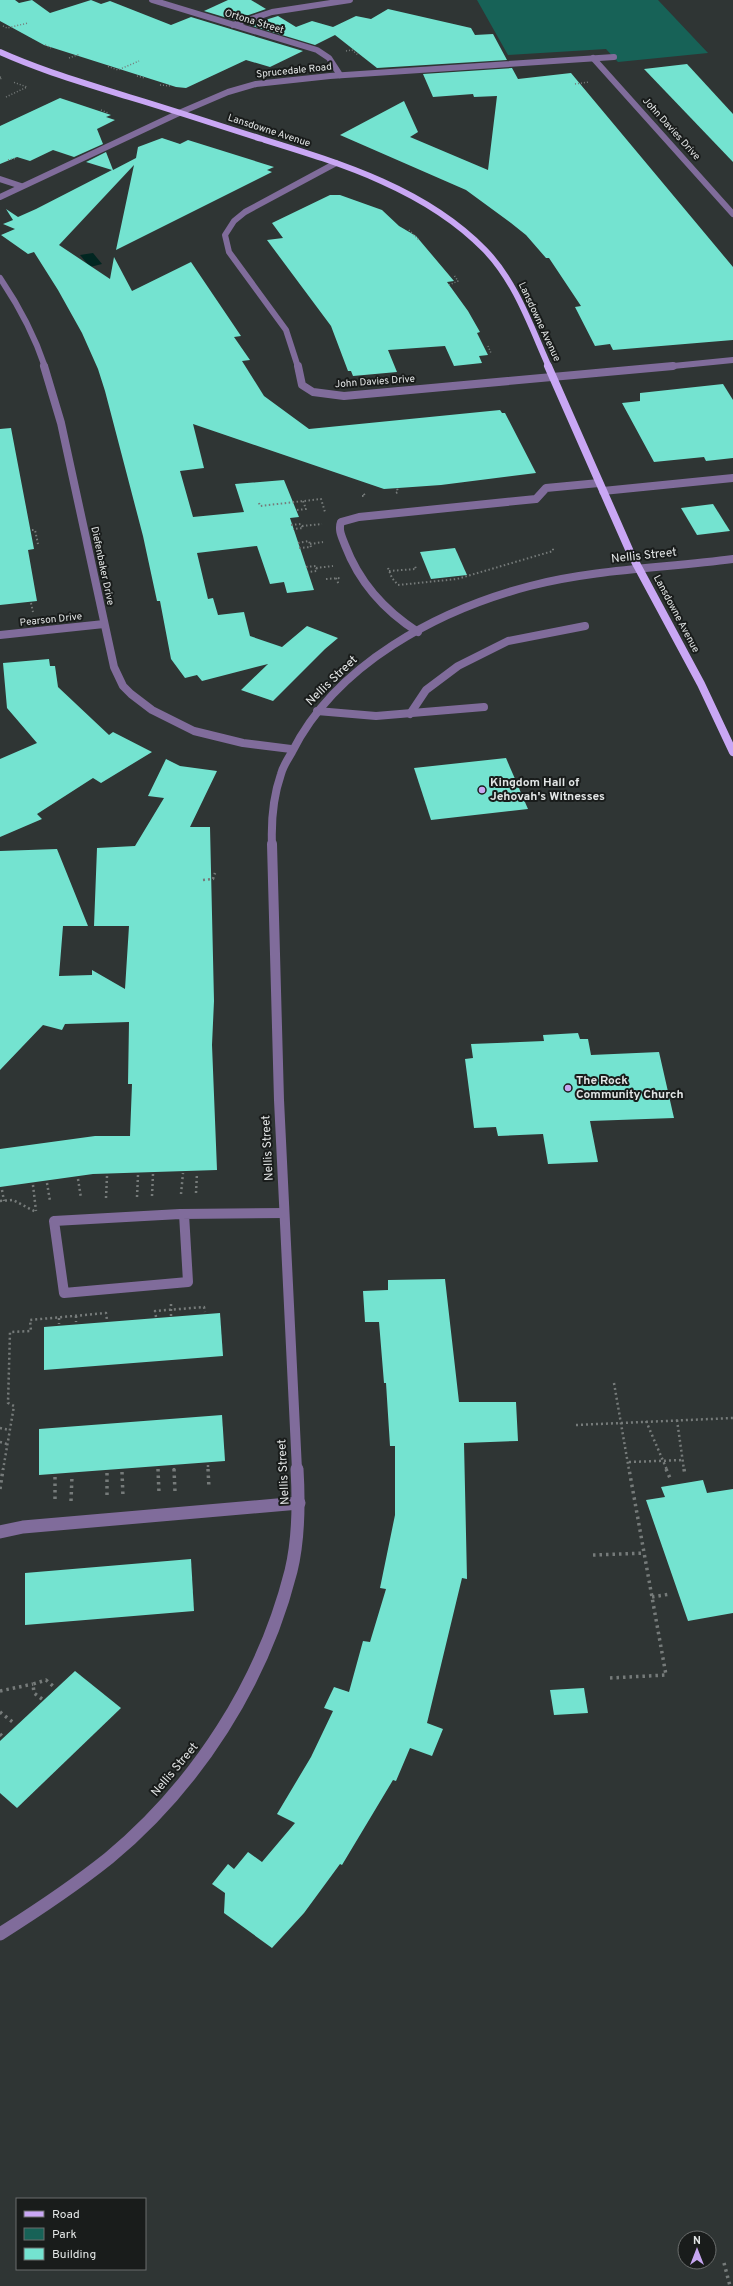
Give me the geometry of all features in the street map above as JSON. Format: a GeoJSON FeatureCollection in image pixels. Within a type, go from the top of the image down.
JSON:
{"type":"FeatureCollection","features":[{"type":"Feature","properties":{"kind":"main road","name":"Lansdowne Avenue"},"geometry":{"type":"LineString","coordinates":[[0,52],[54,73],[336,163],[382,181],[426,204],[459,227],[485,251],[503,271],[518,297],[603,491],[641,570],[701,684],[733,752]]}},
{"type":"Feature","properties":{"kind":"street","name":"Ortona Street"},"geometry":{"type":"LineString","coordinates":[[152,0],[324,54],[329,58],[340,75]]}},
{"type":"Feature","properties":{"kind":"street"},"geometry":{"type":"LineString","coordinates":[[233,25],[272,12],[350,0]]}},
{"type":"Feature","properties":{"kind":"street","name":"Sprucedale Road"},"geometry":{"type":"LineString","coordinates":[[0,197],[179,113],[228,92],[256,84],[340,75],[614,57]]}},
{"type":"Feature","properties":{"kind":"street","name":"John Davies Drive"},"geometry":{"type":"LineString","coordinates":[[593,58],[733,214]]}},
{"type":"Feature","properties":{"kind":"street","name":"John Davies Drive"},"geometry":{"type":"LineString","coordinates":[[336,163],[240,216],[226,230],[224,238],[229,252],[286,330],[296,355],[302,385],[313,392],[344,396],[553,378],[733,360]]}},
{"type":"Feature","properties":{"kind":"street"},"geometry":{"type":"LineString","coordinates":[[0,179],[21,186]]}},
{"type":"Feature","properties":{"kind":"street","name":"Diefenbaker Drive"},"geometry":{"type":"LineString","coordinates":[[0,278],[31,333],[46,369],[69,461],[114,666],[125,689],[144,705],[194,731],[243,743],[291,749]]}},
{"type":"Feature","properties":{"kind":"street"},"geometry":{"type":"LineString","coordinates":[[603,491],[733,478]]}},
{"type":"Feature","properties":{"kind":"street"},"geometry":{"type":"LineString","coordinates":[[418,632],[399,620],[383,604],[356,570],[339,528],[342,522],[359,517],[536,498],[546,488],[600,483]]}},
{"type":"Feature","properties":{"kind":"street","name":"Nellis Street"},"geometry":{"type":"LineString","coordinates":[[0,1934],[62,1897],[108,1860],[158,1810],[212,1745],[252,1680],[276,1626],[292,1568],[298,1538],[299,1503],[279,1100],[271,815],[278,778],[291,749],[317,711],[347,681],[368,664],[418,632],[464,609],[529,586],[582,576],[733,559]]}},
{"type":"Feature","properties":{"kind":"street","name":"Pearson Drive"},"geometry":{"type":"LineString","coordinates":[[0,635],[104,624]]}},
{"type":"Feature","properties":{"kind":"street"},"geometry":{"type":"LineString","coordinates":[[410,714],[426,690],[465,662],[508,641],[585,626]]}},
{"type":"Feature","properties":{"kind":"street"},"geometry":{"type":"LineString","coordinates":[[317,711],[376,716],[484,708]]}},
{"type":"Feature","properties":{"kind":"street"},"geometry":{"type":"LineString","coordinates":[[184,1214],[188,1282],[64,1293],[54,1222],[184,1214],[284,1212]]}},
{"type":"Feature","properties":{"kind":"street"},"geometry":{"type":"LineString","coordinates":[[0,1532],[23,1527],[299,1503]]}},
{"type":"Feature","properties":{"kind":"path"},"geometry":{"type":"LineString","coordinates":[[3,26],[7,28],[28,23]]}},
{"type":"Feature","properties":{"kind":"path"},"geometry":{"type":"LineString","coordinates":[[45,45],[52,47],[51,48]]}},
{"type":"Feature","properties":{"kind":"path"},"geometry":{"type":"LineString","coordinates":[[109,66],[107,66],[118,70],[139,61]]}},
{"type":"Feature","properties":{"kind":"path"},"geometry":{"type":"LineString","coordinates":[[137,76],[145,78]]}},
{"type":"Feature","properties":{"kind":"path"},"geometry":{"type":"LineString","coordinates":[[6,97],[28,87],[13,82]]}},
{"type":"Feature","properties":{"kind":"path"},"geometry":{"type":"LineString","coordinates":[[575,84],[592,82]]}},
{"type":"Feature","properties":{"kind":"path"},"geometry":{"type":"LineString","coordinates":[[160,85],[171,86]]}},
{"type":"Feature","properties":{"kind":"path"},"geometry":{"type":"LineString","coordinates":[[102,110],[108,113]]}},
{"type":"Feature","properties":{"kind":"path"},"geometry":{"type":"LineString","coordinates":[[6,160],[10,161],[17,158]]}},
{"type":"Feature","properties":{"kind":"path"},"geometry":{"type":"LineString","coordinates":[[409,230],[419,240]]}},
{"type":"Feature","properties":{"kind":"path"},"geometry":{"type":"LineString","coordinates":[[449,285],[458,281],[454,275]]}},
{"type":"Feature","properties":{"kind":"path"},"geometry":{"type":"LineString","coordinates":[[488,346],[491,353]]}},
{"type":"Feature","properties":{"kind":"path"},"geometry":{"type":"LineString","coordinates":[[356,496],[365,496],[363,492]]}},
{"type":"Feature","properties":{"kind":"path"},"geometry":{"type":"LineString","coordinates":[[320,496],[326,514],[342,522]]}},
{"type":"Feature","properties":{"kind":"path"},"geometry":{"type":"LineString","coordinates":[[259,503],[260,506],[321,500]]}},
{"type":"Feature","properties":{"kind":"path"},"geometry":{"type":"LineString","coordinates":[[297,510],[306,509],[303,501]]}},
{"type":"Feature","properties":{"kind":"path"},"geometry":{"type":"LineString","coordinates":[[291,525],[302,524],[303,528],[293,529]]}},
{"type":"Feature","properties":{"kind":"path"},"geometry":{"type":"LineString","coordinates":[[32,530],[35,530],[38,544]]}},
{"type":"Feature","properties":{"kind":"path"},"geometry":{"type":"LineString","coordinates":[[298,543],[309,542],[311,546],[300,548]]}},
{"type":"Feature","properties":{"kind":"path"},"geometry":{"type":"LineString","coordinates":[[388,568],[392,578],[398,585],[456,578],[514,562],[522,558],[553,551],[553,548]]}},
{"type":"Feature","properties":{"kind":"path"},"geometry":{"type":"LineString","coordinates":[[306,567],[316,566],[317,571],[308,572]]}},
{"type":"Feature","properties":{"kind":"path"},"geometry":{"type":"LineString","coordinates":[[406,566],[407,570]]}},
{"type":"Feature","properties":{"kind":"path"},"geometry":{"type":"LineString","coordinates":[[389,571],[416,569],[415,566]]}},
{"type":"Feature","properties":{"kind":"path"},"geometry":{"type":"LineString","coordinates":[[480,568],[481,572]]}},
{"type":"Feature","properties":{"kind":"path"},"geometry":{"type":"LineString","coordinates":[[336,578],[339,585]]}},
{"type":"Feature","properties":{"kind":"path"},"geometry":{"type":"LineString","coordinates":[[31,603],[34,616]]}},
{"type":"Feature","properties":{"kind":"path"},"geometry":{"type":"LineString","coordinates":[[203,880],[213,879],[215,873]]}},
{"type":"Feature","properties":{"kind":"path"},"geometry":{"type":"LineString","coordinates":[[33,1185],[36,1212]]}},
{"type":"Feature","properties":{"kind":"path"},"geometry":{"type":"LineString","coordinates":[[2,1190],[2,1201],[13,1200],[54,1222]]}},
{"type":"Feature","properties":{"kind":"path"},"geometry":{"type":"LineString","coordinates":[[156,1317],[155,1311],[171,1309],[204,1307],[205,1312]]}},
{"type":"Feature","properties":{"kind":"path"},"geometry":{"type":"LineString","coordinates":[[0,1488],[1,1474],[14,1406],[8,1403],[10,1332],[32,1331],[30,1320],[106,1313],[107,1320]]}},
{"type":"Feature","properties":{"kind":"path"},"geometry":{"type":"LineString","coordinates":[[76,1316],[76,1322]]}},
{"type":"Feature","properties":{"kind":"path"},"geometry":{"type":"LineString","coordinates":[[59,1318],[59,1324]]}},
{"type":"Feature","properties":{"kind":"path"},"geometry":{"type":"LineString","coordinates":[[610,1678],[666,1675],[614,1382]]}},
{"type":"Feature","properties":{"kind":"path"},"geometry":{"type":"LineString","coordinates":[[576,1425],[733,1418]]}},
{"type":"Feature","properties":{"kind":"path"},"geometry":{"type":"LineString","coordinates":[[677,1420],[685,1475]]}},
{"type":"Feature","properties":{"kind":"path"},"geometry":{"type":"LineString","coordinates":[[646,1421],[670,1478]]}},
{"type":"Feature","properties":{"kind":"path"},"geometry":{"type":"LineString","coordinates":[[0,1428],[9,1430]]}},
{"type":"Feature","properties":{"kind":"path"},"geometry":{"type":"LineString","coordinates":[[0,1442],[7,1444]]}},
{"type":"Feature","properties":{"kind":"path"},"geometry":{"type":"LineString","coordinates":[[629,1462],[684,1460]]}},
{"type":"Feature","properties":{"kind":"path"},"geometry":{"type":"LineString","coordinates":[[593,1555],[645,1553]]}},
{"type":"Feature","properties":{"kind":"path"},"geometry":{"type":"LineString","coordinates":[[652,1597],[670,1594]]}},
{"type":"Feature","properties":{"kind":"path"},"geometry":{"type":"LineString","coordinates":[[0,1691],[46,1680],[53,1686]]}},
{"type":"Feature","properties":{"kind":"path"},"geometry":{"type":"LineString","coordinates":[[33,1684],[34,1693],[42,1699]]}},
{"type":"Feature","properties":{"kind":"path"},"geometry":{"type":"LineString","coordinates":[[0,1712],[14,1723]]}},
{"type":"Feature","properties":{"kind":"path"},"geometry":{"type":"LineString","coordinates":[[724,2263],[730,2286]]}},
{"type":"Feature","properties":{"kind":"green space"},"geometry":{"type":"Polygon","coordinates":[[[477,0],[658,0],[708,53],[618,62],[606,49],[508,55],[477,0]]]}},
{"type":"Feature","properties":{"kind":"shaded area"},"geometry":{"type":"Polygon","coordinates":[[[93,253],[102,264],[90,267],[80,255],[93,253]]]}},
{"type":"Feature","properties":{"kind":"building"},"geometry":{"type":"Polygon","coordinates":[[[0,0],[15,0],[19,3],[32,0],[50,13],[91,0],[101,4],[110,1],[171,25],[191,17],[303,51],[270,67],[246,60],[186,88],[176,87],[44,45],[0,21],[0,0]]]}},
{"type":"Feature","properties":{"kind":"building"},"geometry":{"type":"Polygon","coordinates":[[[228,0],[251,0],[266,9],[234,20],[204,11],[228,0]]]}},
{"type":"Feature","properties":{"kind":"building"},"geometry":{"type":"Polygon","coordinates":[[[388,9],[471,28],[475,35],[493,34],[507,60],[377,68],[335,35],[315,45],[249,25],[278,16],[296,27],[312,21],[333,27],[356,16],[371,19],[388,9]]]}},
{"type":"Feature","properties":{"kind":"building"},"geometry":{"type":"Polygon","coordinates":[[[687,64],[733,114],[733,162],[644,69],[687,64]]]}},
{"type":"Feature","properties":{"kind":"building"},"geometry":{"type":"Polygon","coordinates":[[[512,68],[518,79],[571,73],[733,267],[733,340],[613,350],[610,344],[595,346],[575,307],[581,306],[549,258],[546,258],[526,235],[466,190],[340,135],[404,101],[418,132],[410,137],[488,170],[497,96],[474,97],[473,94],[433,97],[423,74],[512,68]]]}},
{"type":"Feature","properties":{"kind":"building"},"geometry":{"type":"Polygon","coordinates":[[[60,98],[111,115],[106,117],[115,120],[97,129],[103,144],[74,157],[53,150],[30,161],[17,157],[0,164],[0,126],[60,98]]]}},
{"type":"Feature","properties":{"kind":"building"},"geometry":{"type":"Polygon","coordinates":[[[162,138],[180,144],[188,140],[274,167],[267,170],[272,172],[116,250],[134,165],[59,245],[110,279],[114,257],[132,291],[191,262],[241,336],[234,337],[250,360],[242,361],[264,396],[309,429],[500,410],[502,413],[505,413],[536,473],[441,485],[384,489],[193,424],[204,468],[180,471],[193,517],[244,512],[235,484],[284,480],[299,517],[290,518],[314,590],[287,593],[284,582],[270,584],[257,546],[197,553],[208,599],[213,598],[218,615],[244,612],[250,636],[282,647],[307,626],[338,638],[273,701],[241,690],[268,664],[202,681],[197,675],[185,678],[171,659],[160,601],[157,601],[143,536],[98,369],[82,333],[58,290],[34,252],[28,254],[1,235],[15,229],[3,224],[13,220],[6,209],[18,217],[36,209],[112,170],[86,162],[106,152],[113,170],[136,158],[138,147],[162,138]]]}},
{"type":"Feature","properties":{"kind":"building"},"geometry":{"type":"Polygon","coordinates":[[[330,195],[340,195],[382,210],[399,226],[416,236],[454,281],[447,282],[468,311],[480,332],[477,333],[488,355],[479,356],[482,363],[454,366],[445,346],[388,350],[397,372],[353,376],[351,371],[348,371],[331,326],[267,240],[283,238],[272,223],[330,195]]]}},
{"type":"Feature","properties":{"kind":"building"},"geometry":{"type":"Polygon","coordinates":[[[723,384],[733,400],[733,458],[706,461],[704,457],[654,462],[622,403],[640,401],[640,393],[723,384]]]}},
{"type":"Feature","properties":{"kind":"building"},"geometry":{"type":"Polygon","coordinates":[[[11,428],[34,549],[28,550],[37,601],[0,605],[0,429],[11,428]]]}},
{"type":"Feature","properties":{"kind":"building"},"geometry":{"type":"Polygon","coordinates":[[[713,504],[730,531],[697,535],[681,508],[713,504]]]}},
{"type":"Feature","properties":{"kind":"building"},"geometry":{"type":"Polygon","coordinates":[[[455,548],[467,575],[431,579],[420,552],[455,548]]]}},
{"type":"Feature","properties":{"kind":"building"},"geometry":{"type":"Polygon","coordinates":[[[49,659],[50,666],[55,666],[58,687],[109,735],[113,732],[152,752],[101,783],[93,778],[37,814],[42,819],[0,837],[0,759],[37,743],[7,708],[3,663],[49,659]]]}},
{"type":"Feature","properties":{"kind":"building","name":"Kingdom Hall of Jehovah's Witnesses"},"geometry":{"type":"Polygon","coordinates":[[[506,758],[528,809],[431,820],[414,768],[506,758]]]}},
{"type":"Feature","properties":{"kind":"building"},"geometry":{"type":"Polygon","coordinates":[[[166,759],[180,766],[217,771],[190,827],[210,827],[214,1001],[212,1045],[217,1170],[93,1174],[0,1187],[0,1149],[95,1136],[130,1136],[132,1084],[128,1084],[129,1022],[65,1024],[62,1030],[43,1025],[0,1070],[0,851],[57,849],[88,926],[63,926],[59,976],[92,975],[92,970],[125,989],[129,926],[94,926],[97,848],[135,846],[164,798],[148,796],[166,759]]]}},
{"type":"Feature","properties":{"kind":"building","name":"The Rock Community Church"},"geometry":{"type":"Polygon","coordinates":[[[578,1033],[580,1039],[588,1039],[591,1055],[659,1052],[674,1118],[590,1121],[598,1162],[548,1164],[543,1134],[498,1136],[496,1127],[474,1128],[465,1059],[473,1058],[471,1044],[544,1041],[543,1035],[578,1033]]]}},
{"type":"Feature","properties":{"kind":"building"},"geometry":{"type":"Polygon","coordinates":[[[445,1279],[459,1402],[516,1402],[518,1441],[464,1443],[467,1579],[462,1578],[427,1723],[443,1729],[432,1756],[410,1748],[396,1781],[393,1780],[342,1865],[340,1864],[304,1913],[272,1948],[224,1913],[225,1893],[212,1884],[228,1864],[234,1869],[248,1852],[262,1862],[295,1823],[277,1814],[311,1757],[333,1711],[324,1708],[334,1687],[349,1692],[363,1641],[370,1642],[386,1589],[380,1588],[395,1515],[395,1446],[390,1446],[386,1383],[384,1383],[379,1322],[365,1322],[363,1291],[388,1290],[388,1280],[445,1279]]]}},
{"type":"Feature","properties":{"kind":"building"},"geometry":{"type":"Polygon","coordinates":[[[220,1313],[223,1356],[44,1370],[44,1327],[220,1313]]]}},
{"type":"Feature","properties":{"kind":"building"},"geometry":{"type":"Polygon","coordinates":[[[222,1415],[225,1461],[39,1475],[39,1429],[222,1415]]]}},
{"type":"Feature","properties":{"kind":"building"},"geometry":{"type":"Polygon","coordinates":[[[703,1480],[707,1493],[733,1489],[733,1613],[688,1621],[646,1500],[665,1497],[661,1487],[703,1480]]]}},
{"type":"Feature","properties":{"kind":"building"},"geometry":{"type":"Polygon","coordinates":[[[191,1559],[194,1611],[25,1625],[25,1573],[191,1559]]]}},
{"type":"Feature","properties":{"kind":"building"},"geometry":{"type":"Polygon","coordinates":[[[75,1671],[121,1708],[17,1808],[0,1793],[0,1741],[75,1671]]]}},
{"type":"Feature","properties":{"kind":"building"},"geometry":{"type":"Polygon","coordinates":[[[584,1688],[588,1713],[554,1715],[550,1690],[584,1688]]]}},
{"type":"Feature","properties":{"kind":"place","name":"Kingdom Hall of Jehovah's Witnesses"},"geometry":{"type":"Point","coordinates":[482,790]}},
{"type":"Feature","properties":{"kind":"place","name":"The Rock Community Church"},"geometry":{"type":"Point","coordinates":[568,1088]}}]}
